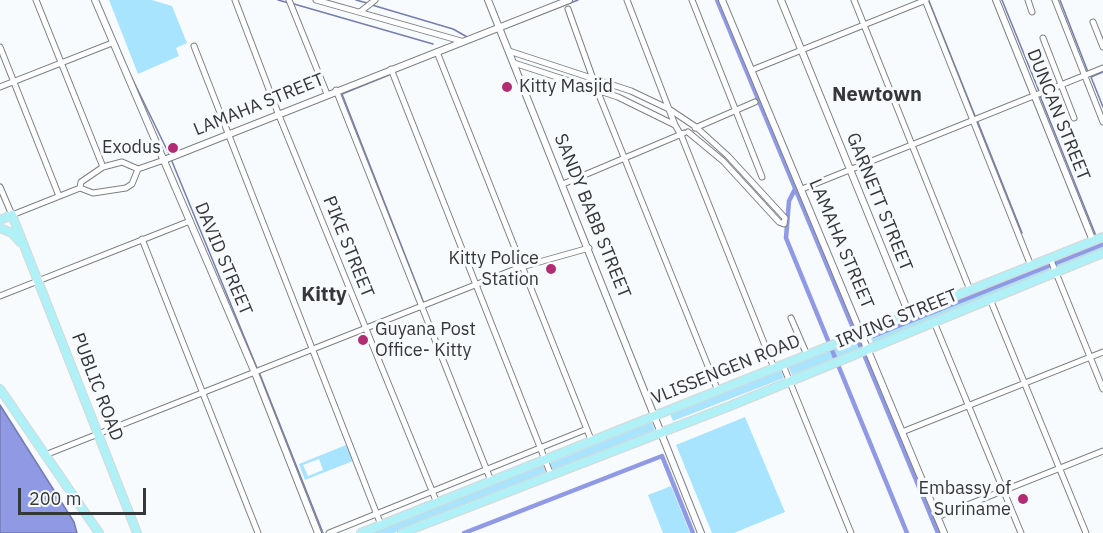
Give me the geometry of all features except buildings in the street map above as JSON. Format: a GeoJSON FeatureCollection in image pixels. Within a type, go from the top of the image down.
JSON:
{"type":"FeatureCollection","features":[{"type":"Feature","properties":{"kind":"main road"},"geometry":{"type":"LineString","coordinates":[[0,220],[12,215]]}},
{"type":"Feature","properties":{"kind":"main road","name":"PUBLIC ROAD"},"geometry":{"type":"LineString","coordinates":[[12,215],[137,533]]}},
{"type":"Feature","properties":{"kind":"main road"},"geometry":{"type":"LineString","coordinates":[[0,228],[12,233],[27,252]]}},
{"type":"Feature","properties":{"kind":"main road","name":"VLISSENGEN ROAD"},"geometry":{"type":"LineString","coordinates":[[361,533],[909,314],[1051,260],[1103,237]]}},
{"type":"Feature","properties":{"kind":"main road","name":"IRVING STREET"},"geometry":{"type":"LineString","coordinates":[[402,533],[865,350],[1055,270],[1103,253]]}},
{"type":"Feature","properties":{"kind":"main road"},"geometry":{"type":"LineString","coordinates":[[0,389],[99,533]]}},
{"type":"Feature","properties":{"kind":"street"},"geometry":{"type":"LineString","coordinates":[[36,0],[103,166]]}},
{"type":"Feature","properties":{"kind":"street","name":"DAVID STREET"},"geometry":{"type":"LineString","coordinates":[[94,0],[112,43],[168,158],[190,221],[257,372],[318,533]]}},
{"type":"Feature","properties":{"kind":"street","name":"PIKE STREET"},"geometry":{"type":"LineString","coordinates":[[235,0],[278,113],[437,503]]}},
{"type":"Feature","properties":{"kind":"street"},"geometry":{"type":"LineString","coordinates":[[316,0],[362,10],[461,41]]}},
{"type":"Feature","properties":{"kind":"street","name":"SANDY BABB STREET"},"geometry":{"type":"LineString","coordinates":[[488,0],[701,533]]}},
{"type":"Feature","properties":{"kind":"street","name":"LAMAHA STREET"},"geometry":{"type":"LineString","coordinates":[[138,169],[390,68],[569,0]]}},
{"type":"Feature","properties":{"kind":"street"},"geometry":{"type":"LineString","coordinates":[[627,0],[774,369]]}},
{"type":"Feature","properties":{"kind":"street"},"geometry":{"type":"LineString","coordinates":[[692,0],[762,177]]}},
{"type":"Feature","properties":{"kind":"street","name":"LAMAHA STREET"},"geometry":{"type":"LineString","coordinates":[[722,0],[862,333],[865,350],[944,533]]}},
{"type":"Feature","properties":{"kind":"street","name":"GARNETT STREET"},"geometry":{"type":"LineString","coordinates":[[781,0],[909,314]]}},
{"type":"Feature","properties":{"kind":"street"},"geometry":{"type":"LineString","coordinates":[[854,0],[970,290]]}},
{"type":"Feature","properties":{"kind":"street"},"geometry":{"type":"LineString","coordinates":[[752,70],[925,0],[975,119],[1031,266]]}},
{"type":"Feature","properties":{"kind":"street","name":"DUNCAN STREET"},"geometry":{"type":"LineString","coordinates":[[996,0],[1093,241]]}},
{"type":"Feature","properties":{"kind":"street"},"geometry":{"type":"LineString","coordinates":[[1028,0],[1032,12]]}},
{"type":"Feature","properties":{"kind":"street"},"geometry":{"type":"LineString","coordinates":[[1055,0],[1087,75],[1103,122]]}},
{"type":"Feature","properties":{"kind":"street"},"geometry":{"type":"LineString","coordinates":[[290,1],[327,94]]}},
{"type":"Feature","properties":{"kind":"street"},"geometry":{"type":"LineString","coordinates":[[362,10],[373,1]]}},
{"type":"Feature","properties":{"kind":"street"},"geometry":{"type":"LineString","coordinates":[[568,9],[597,90],[718,391]]}},
{"type":"Feature","properties":{"kind":"street"},"geometry":{"type":"LineString","coordinates":[[1093,22],[1103,48]]}},
{"type":"Feature","properties":{"kind":"street"},"geometry":{"type":"LineString","coordinates":[[449,36],[450,46]]}},
{"type":"Feature","properties":{"kind":"street"},"geometry":{"type":"LineString","coordinates":[[1042,38],[1074,118]]}},
{"type":"Feature","properties":{"kind":"street"},"geometry":{"type":"LineString","coordinates":[[0,87],[112,43]]}},
{"type":"Feature","properties":{"kind":"street"},"geometry":{"type":"LineString","coordinates":[[194,46],[381,525]]}},
{"type":"Feature","properties":{"kind":"street"},"geometry":{"type":"LineString","coordinates":[[0,47],[59,196]]}},
{"type":"Feature","properties":{"kind":"street"},"geometry":{"type":"LineString","coordinates":[[509,51],[631,91],[669,110],[696,127],[728,156],[785,218],[784,224],[779,222],[723,161],[688,132]]}},
{"type":"Feature","properties":{"kind":"street"},"geometry":{"type":"LineString","coordinates":[[437,52],[592,442]]}},
{"type":"Feature","properties":{"kind":"street"},"geometry":{"type":"LineString","coordinates":[[514,63],[640,105],[675,125]]}},
{"type":"Feature","properties":{"kind":"street"},"geometry":{"type":"LineString","coordinates":[[390,68],[550,475]]}},
{"type":"Feature","properties":{"kind":"street"},"geometry":{"type":"LineString","coordinates":[[802,189],[1103,68]]}},
{"type":"Feature","properties":{"kind":"street"},"geometry":{"type":"LineString","coordinates":[[336,90],[491,481]]}},
{"type":"Feature","properties":{"kind":"street"},"geometry":{"type":"LineString","coordinates":[[563,184],[755,102]]}},
{"type":"Feature","properties":{"kind":"street"},"geometry":{"type":"LineString","coordinates":[[723,161],[728,156]]}},
{"type":"Feature","properties":{"kind":"street"},"geometry":{"type":"LineString","coordinates":[[0,187],[12,215],[80,188],[93,193],[126,188],[132,184],[138,169],[122,162],[103,166],[81,182],[80,188]]}},
{"type":"Feature","properties":{"kind":"street"},"geometry":{"type":"LineString","coordinates":[[0,296],[190,221]]}},
{"type":"Feature","properties":{"kind":"street"},"geometry":{"type":"LineString","coordinates":[[142,239],[258,533]]}},
{"type":"Feature","properties":{"kind":"street"},"geometry":{"type":"LineString","coordinates":[[45,455],[476,284],[589,248]]}},
{"type":"Feature","properties":{"kind":"street"},"geometry":{"type":"LineString","coordinates":[[1051,260],[1103,390]]}},
{"type":"Feature","properties":{"kind":"street"},"geometry":{"type":"LineString","coordinates":[[990,299],[1086,533]]}},
{"type":"Feature","properties":{"kind":"street"},"geometry":{"type":"LineString","coordinates":[[791,318],[807,356]]}},
{"type":"Feature","properties":{"kind":"street"},"geometry":{"type":"LineString","coordinates":[[934,322],[1021,533]]}},
{"type":"Feature","properties":{"kind":"street"},"geometry":{"type":"LineString","coordinates":[[902,432],[1103,352]]}},
{"type":"Feature","properties":{"kind":"street"},"geometry":{"type":"LineString","coordinates":[[783,365],[851,533]]}},
{"type":"Feature","properties":{"kind":"street"},"geometry":{"type":"LineString","coordinates":[[329,533],[587,429]]}},
{"type":"Feature","properties":{"kind":"street"},"geometry":{"type":"LineString","coordinates":[[937,518],[1103,451]]}},
{"type":"Feature","properties":{"kind":"shaded area"},"geometry":{"type":"Polygon","coordinates":[[[109,0],[152,0],[172,6],[187,43],[176,48],[179,56],[138,74],[109,0]]]}},
{"type":"Feature","properties":{"kind":"shaded area"},"geometry":{"type":"Polygon","coordinates":[[[1103,240],[1103,249],[1057,267],[1054,260],[1103,240]]]}},
{"type":"Feature","properties":{"kind":"shaded area"},"geometry":{"type":"Polygon","coordinates":[[[1047,263],[1050,270],[873,343],[869,334],[1047,263]]]}},
{"type":"Feature","properties":{"kind":"shaded area"},"geometry":{"type":"Polygon","coordinates":[[[859,338],[863,347],[792,375],[788,366],[859,338]]]}},
{"type":"Feature","properties":{"kind":"shaded area"},"geometry":{"type":"Polygon","coordinates":[[[781,370],[784,378],[673,421],[670,414],[781,370]]]}},
{"type":"Feature","properties":{"kind":"shaded area"},"geometry":{"type":"Polygon","coordinates":[[[745,417],[785,512],[734,533],[712,533],[676,445],[745,417]]]}},
{"type":"Feature","properties":{"kind":"shaded area"},"geometry":{"type":"Polygon","coordinates":[[[652,422],[655,431],[553,470],[550,463],[652,422]]]}},
{"type":"Feature","properties":{"kind":"shaded area"},"geometry":{"type":"Polygon","coordinates":[[[346,445],[353,461],[305,480],[299,464],[346,445]],[[319,459],[303,465],[308,476],[323,470],[319,459]]]}},
{"type":"Feature","properties":{"kind":"shaded area"},"geometry":{"type":"Polygon","coordinates":[[[543,465],[546,473],[394,533],[369,533],[543,465]]]}},
{"type":"Feature","properties":{"kind":"shaded area"},"geometry":{"type":"Polygon","coordinates":[[[671,486],[690,533],[663,533],[648,495],[671,486]]]}},
{"type":"Feature","properties":{"kind":"water"},"geometry":{"type":"Polygon","coordinates":[[[0,405],[74,522],[77,533],[0,533],[0,405]]]}},
{"type":"Feature","properties":{"kind":"waterway"},"geometry":{"type":"LineString","coordinates":[[278,0],[289,3]]}},
{"type":"Feature","properties":{"kind":"waterway"},"geometry":{"type":"LineString","coordinates":[[356,0],[367,3]]}},
{"type":"Feature","properties":{"kind":"waterway"},"geometry":{"type":"LineString","coordinates":[[506,28],[578,0]]}},
{"type":"Feature","properties":{"kind":"waterway"},"geometry":{"type":"LineString","coordinates":[[717,0],[938,533]]}},
{"type":"Feature","properties":{"kind":"waterway"},"geometry":{"type":"LineString","coordinates":[[1002,0],[1039,91]]}},
{"type":"Feature","properties":{"kind":"waterway"},"geometry":{"type":"LineString","coordinates":[[1060,0],[1088,72]]}},
{"type":"Feature","properties":{"kind":"waterway"},"geometry":{"type":"LineString","coordinates":[[929,1],[975,116]]}},
{"type":"Feature","properties":{"kind":"waterway"},"geometry":{"type":"LineString","coordinates":[[294,4],[433,44]]}},
{"type":"Feature","properties":{"kind":"waterway"},"geometry":{"type":"LineString","coordinates":[[372,5],[453,29],[469,38]]}},
{"type":"Feature","properties":{"kind":"waterway"},"geometry":{"type":"LineString","coordinates":[[1103,72],[1091,77],[1103,107]]}},
{"type":"Feature","properties":{"kind":"waterway"},"geometry":{"type":"LineString","coordinates":[[130,74],[169,154]]}},
{"type":"Feature","properties":{"kind":"waterway"},"geometry":{"type":"LineString","coordinates":[[389,75],[342,94],[423,301]]}},
{"type":"Feature","properties":{"kind":"waterway"},"geometry":{"type":"LineString","coordinates":[[1040,96],[1096,236]]}},
{"type":"Feature","properties":{"kind":"waterway"},"geometry":{"type":"LineString","coordinates":[[977,120],[1022,233]]}},
{"type":"Feature","properties":{"kind":"waterway"},"geometry":{"type":"LineString","coordinates":[[171,159],[257,368]]}},
{"type":"Feature","properties":{"kind":"waterway"},"geometry":{"type":"LineString","coordinates":[[796,187],[789,201],[786,238],[907,533]]}},
{"type":"Feature","properties":{"kind":"waterway"},"geometry":{"type":"LineString","coordinates":[[873,336],[1103,244]]}},
{"type":"Feature","properties":{"kind":"waterway"},"geometry":{"type":"LineString","coordinates":[[259,372],[323,533]]}},
{"type":"Feature","properties":{"kind":"waterway"},"geometry":{"type":"LineString","coordinates":[[464,533],[662,456],[693,533]]}},
{"type":"Feature","properties":{"kind":"place","name":"Kitty Masjid"},"geometry":{"type":"Point","coordinates":[507,87]}},
{"type":"Feature","properties":{"kind":"place","name":"Exodus"},"geometry":{"type":"Point","coordinates":[173,148]}},
{"type":"Feature","properties":{"kind":"place","name":"Kitty Police Station"},"geometry":{"type":"Point","coordinates":[551,269]}},
{"type":"Feature","properties":{"kind":"place","name":"Guyana Post Office- Kitty"},"geometry":{"type":"Point","coordinates":[363,340]}},
{"type":"Feature","properties":{"kind":"place","name":"Embassy of Suriname"},"geometry":{"type":"Point","coordinates":[1023,499]}},
{"type":"Feature","properties":{"kind":"district","name":"Newtown"},"geometry":{"type":"Point","coordinates":[877,95]}},
{"type":"Feature","properties":{"kind":"district","name":"Kitty"},"geometry":{"type":"Point","coordinates":[324,295]}}]}
